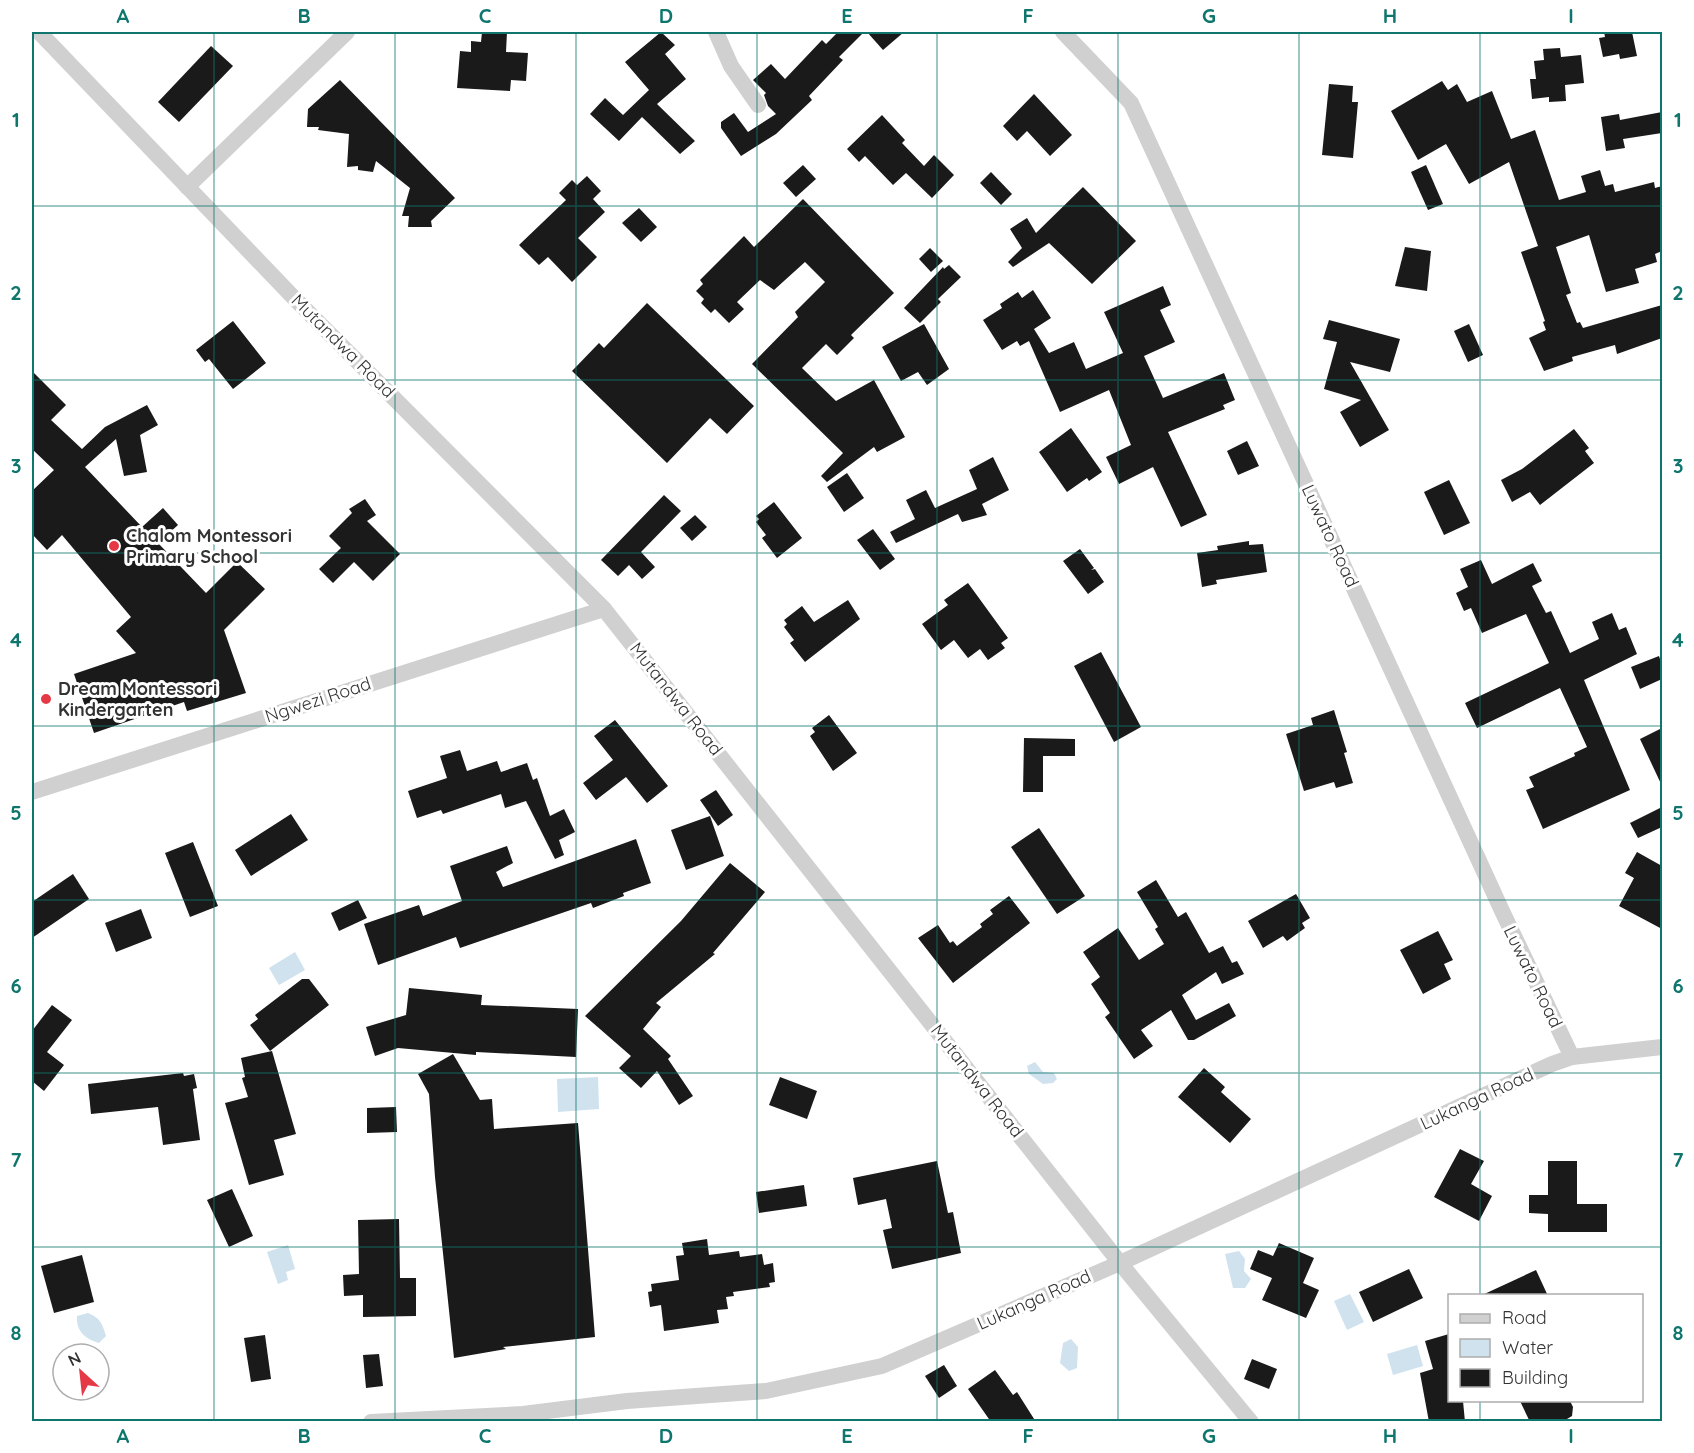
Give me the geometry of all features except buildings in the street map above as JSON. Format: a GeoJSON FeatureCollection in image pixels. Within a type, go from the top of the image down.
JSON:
{"type":"FeatureCollection","features":[{"type":"Feature","properties":{"kind":"street","name":"Mutandwa Road"},"geometry":{"type":"LineString","coordinates":[[39,32],[294,298],[604,609],[1119,1263],[1251,1422]]}},
{"type":"Feature","properties":{"kind":"street"},"geometry":{"type":"LineString","coordinates":[[188,187],[347,32]]}},
{"type":"Feature","properties":{"kind":"street"},"geometry":{"type":"LineString","coordinates":[[716,32],[731,66],[758,105]]}},
{"type":"Feature","properties":{"kind":"street","name":"Luwato Road"},"geometry":{"type":"LineString","coordinates":[[1063,32],[1131,104],[1485,875],[1572,1057]]}},
{"type":"Feature","properties":{"kind":"street","name":"Ngwezi Road"},"geometry":{"type":"LineString","coordinates":[[32,792],[604,609]]}},
{"type":"Feature","properties":{"kind":"street","name":"Lukanga Road"},"geometry":{"type":"LineString","coordinates":[[371,1422],[523,1414],[627,1401],[766,1391],[831,1379],[882,1366],[1119,1263],[1572,1057],[1662,1047]]}},
{"type":"Feature","properties":{"kind":"water"},"geometry":{"type":"Polygon","coordinates":[[[295,952],[305,970],[279,985],[269,968],[295,952]]]}},
{"type":"Feature","properties":{"kind":"water"},"geometry":{"type":"Polygon","coordinates":[[[1035,1062],[1043,1072],[1054,1073],[1057,1079],[1053,1083],[1043,1084],[1029,1074],[1027,1066],[1035,1062]]]}},
{"type":"Feature","properties":{"kind":"water"},"geometry":{"type":"Polygon","coordinates":[[[598,1077],[599,1109],[558,1112],[557,1079],[598,1077]]]}},
{"type":"Feature","properties":{"kind":"water"},"geometry":{"type":"Polygon","coordinates":[[[288,1245],[295,1269],[286,1272],[288,1280],[278,1284],[267,1252],[288,1245]]]}},
{"type":"Feature","properties":{"kind":"water"},"geometry":{"type":"Polygon","coordinates":[[[1239,1251],[1245,1259],[1244,1271],[1251,1279],[1245,1288],[1233,1288],[1225,1254],[1239,1251]]]}},
{"type":"Feature","properties":{"kind":"water"},"geometry":{"type":"Polygon","coordinates":[[[1350,1294],[1364,1322],[1347,1330],[1334,1301],[1350,1294]]]}},
{"type":"Feature","properties":{"kind":"water"},"geometry":{"type":"Polygon","coordinates":[[[88,1313],[98,1319],[106,1336],[100,1342],[86,1337],[78,1326],[77,1316],[88,1313]]]}},
{"type":"Feature","properties":{"kind":"water"},"geometry":{"type":"Polygon","coordinates":[[[1071,1339],[1078,1347],[1077,1368],[1069,1371],[1060,1363],[1063,1343],[1071,1339]]]}},
{"type":"Feature","properties":{"kind":"water"},"geometry":{"type":"Polygon","coordinates":[[[1417,1345],[1423,1366],[1393,1375],[1387,1354],[1417,1345]]]}},
{"type":"Feature","properties":{"kind":"place","name":"Chalom Montessori Primary School"},"geometry":{"type":"Point","coordinates":[114,546]}},
{"type":"Feature","properties":{"kind":"place","name":"Dream Montessori Kindergarten"},"geometry":{"type":"Point","coordinates":[46,699]}}]}
